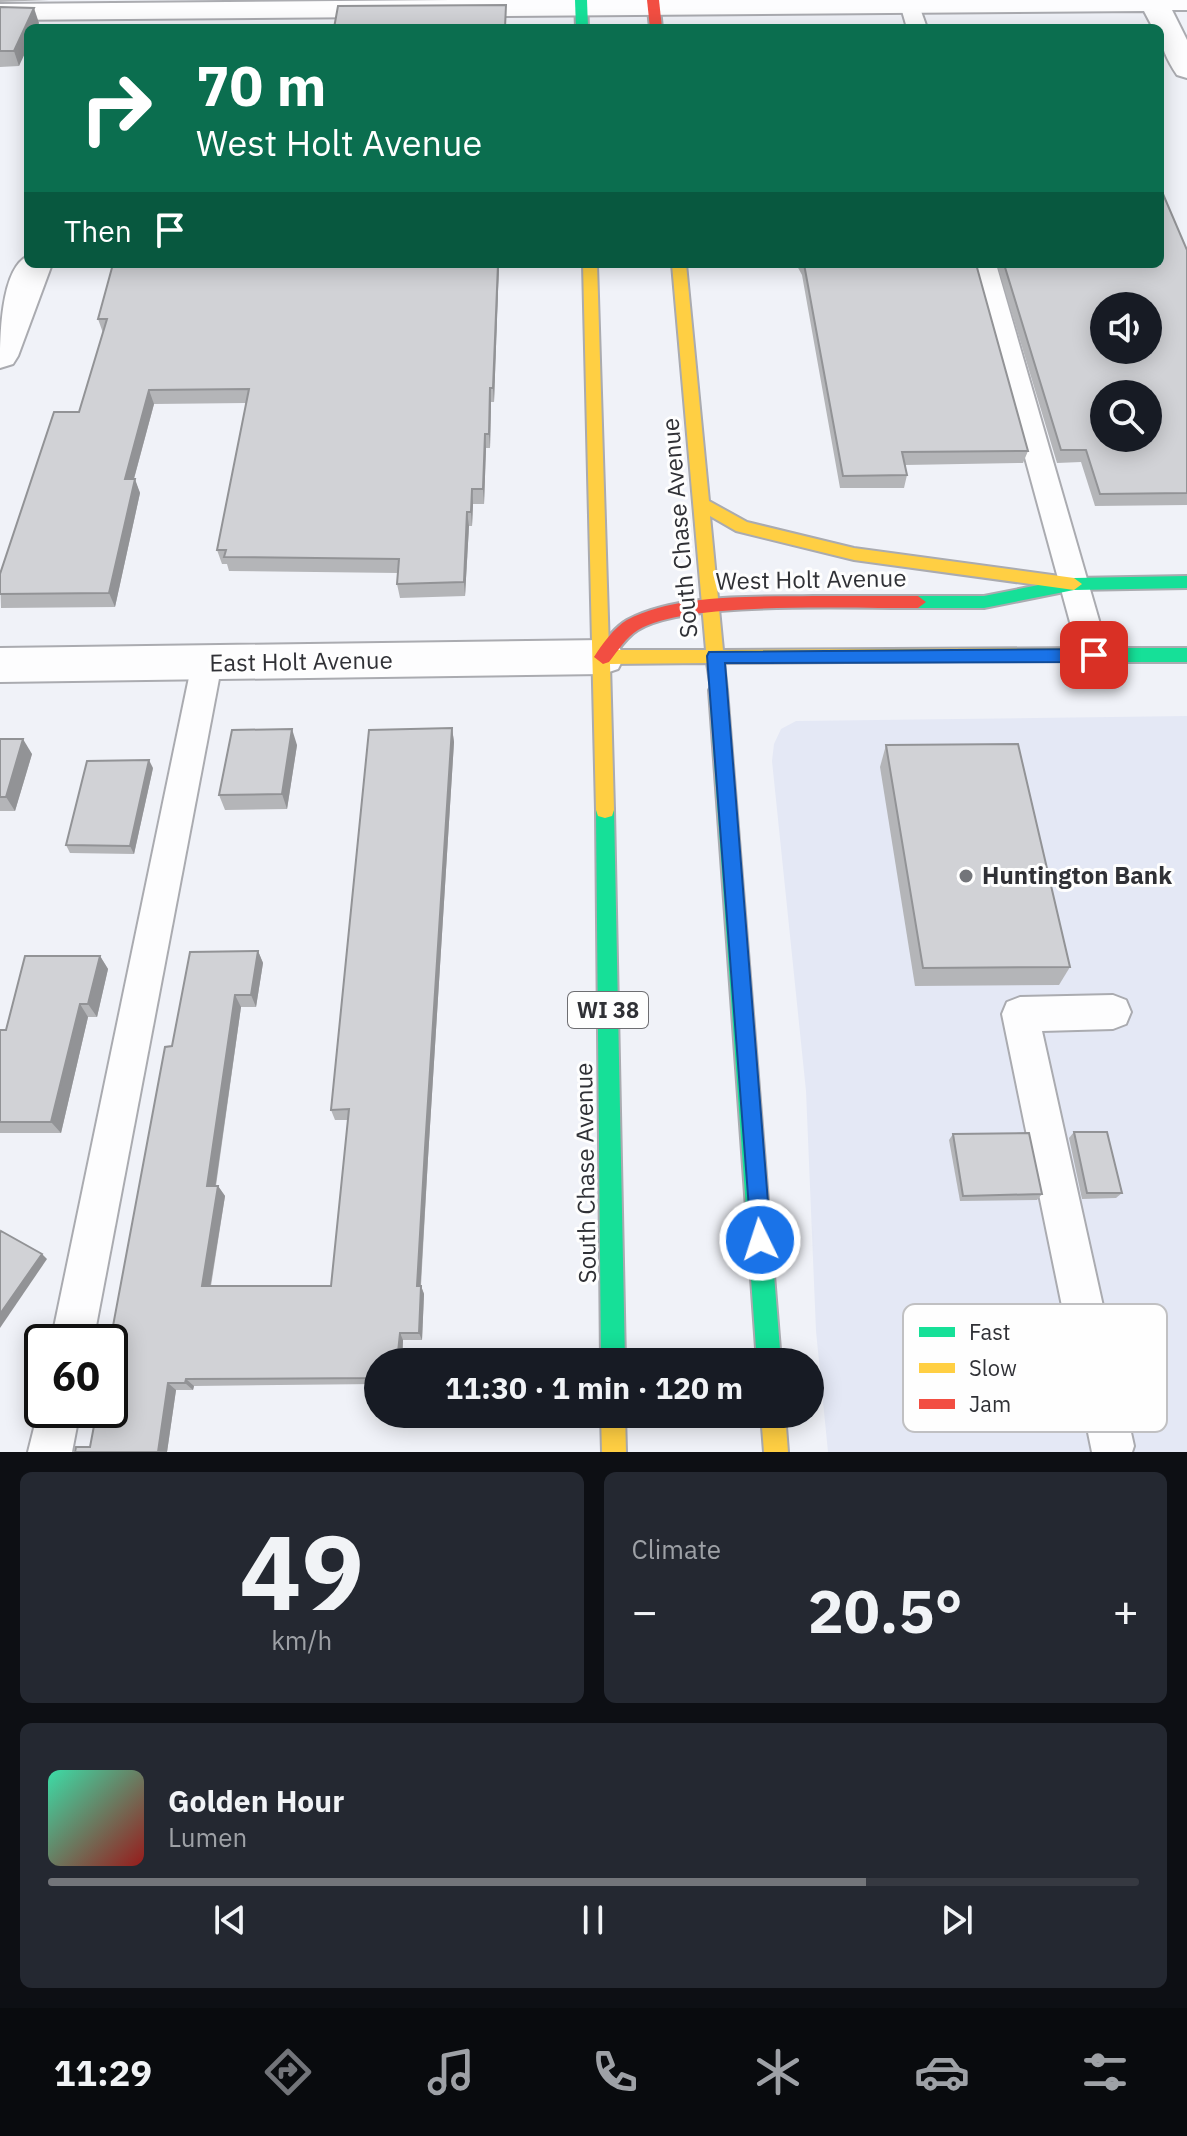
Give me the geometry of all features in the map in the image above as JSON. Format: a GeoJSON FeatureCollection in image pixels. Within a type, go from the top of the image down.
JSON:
{"type":"FeatureCollection","features":[{"type":"Feature","properties":{"kind":"main road","name":"South Chase Avenue"},"geometry":{"type":"LineString","coordinates":[[590,268],[603,657],[613,1348]]}},
{"type":"Feature","properties":{"kind":"main road","name":"South Chase Avenue"},"geometry":{"type":"LineString","coordinates":[[679,268],[712,606],[768,1348]]}},
{"type":"Feature","properties":{"kind":"main road"},"geometry":{"type":"LineString","coordinates":[[702,504],[742,527],[854,554],[1074,584]]}},
{"type":"Feature","properties":{"kind":"main road","name":"West Holt Avenue"},"geometry":{"type":"LineString","coordinates":[[603,657],[632,625],[671,610],[712,606],[984,602],[1074,584],[1187,582]]}},
{"type":"Feature","properties":{"kind":"main road"},"geometry":{"type":"LineString","coordinates":[[603,657],[1187,655]]}},
{"type":"Feature","properties":{"kind":"main road"},"geometry":{"type":"LineString","coordinates":[[613,1428],[614,1452]]}},
{"type":"Feature","properties":{"kind":"main road"},"geometry":{"type":"LineString","coordinates":[[774,1428],[776,1452]]}},
{"type":"Feature","properties":{"kind":"street"},"geometry":{"type":"LineString","coordinates":[[1153,1],[1187,69]]}},
{"type":"Feature","properties":{"kind":"street"},"geometry":{"type":"LineString","coordinates":[[0,12],[127,19],[654,11],[913,16],[1153,1],[1187,2]]}},
{"type":"Feature","properties":{"kind":"street"},"geometry":{"type":"LineString","coordinates":[[0,356],[33,268]]}},
{"type":"Feature","properties":{"kind":"street","name":"East Holt Avenue"},"geometry":{"type":"LineString","coordinates":[[0,665],[603,657]]}},
{"type":"Feature","properties":{"kind":"lane"},"geometry":{"type":"LineString","coordinates":[[985,268],[1094,655]]}},
{"type":"Feature","properties":{"kind":"lane"},"geometry":{"type":"LineString","coordinates":[[76,1324],[207,663]]}},
{"type":"Feature","properties":{"kind":"lane"},"geometry":{"type":"LineString","coordinates":[[1082,1304],[1020,1014],[1113,1012]]}},
{"type":"Feature","properties":{"kind":"lane"},"geometry":{"type":"LineString","coordinates":[[50,1452],[55,1428]]}},
{"type":"Feature","properties":{"kind":"lane"},"geometry":{"type":"LineString","coordinates":[[1109,1432],[1112,1446]]}},
{"type":"Feature","properties":{"kind":"shaded area"},"geometry":{"type":"Polygon","coordinates":[[[1187,716],[1187,1452],[828,1452],[824,1412],[824,1348],[818,1348],[816,1331],[806,1091],[772,761],[774,744],[781,729],[796,721],[1187,716]]]}},
{"type":"Feature","properties":{"kind":"building"},"geometry":{"type":"Polygon","coordinates":[[[506,5],[505,24],[335,24],[338,6],[506,5]]]}},
{"type":"Feature","properties":{"kind":"building"},"geometry":{"type":"Polygon","coordinates":[[[0,7],[34,8],[14,51],[0,51],[0,7]]]}},
{"type":"Feature","properties":{"kind":"building"},"geometry":{"type":"Polygon","coordinates":[[[1164,196],[1187,250],[1187,493],[1100,494],[1086,450],[1061,450],[1005,268],[1164,268],[1164,196]]]}},
{"type":"Feature","properties":{"kind":"building"},"geometry":{"type":"Polygon","coordinates":[[[112,268],[498,268],[489,434],[485,434],[483,489],[472,489],[471,512],[467,512],[464,582],[397,584],[399,559],[224,557],[226,550],[217,550],[249,389],[149,390],[125,479],[135,479],[109,593],[0,594],[0,574],[54,412],[79,412],[107,319],[98,319],[112,268]]]}},
{"type":"Feature","properties":{"kind":"building"},"geometry":{"type":"Polygon","coordinates":[[[805,268],[977,268],[1028,451],[902,452],[907,475],[843,476],[805,268]]]}},
{"type":"Feature","properties":{"kind":"building"},"geometry":{"type":"Polygon","coordinates":[[[452,728],[417,1286],[421,1286],[419,1333],[400,1333],[398,1348],[364,1348],[364,1378],[186,1379],[185,1383],[168,1383],[158,1452],[75,1452],[76,1447],[90,1447],[94,1428],[128,1428],[128,1324],[113,1324],[165,1047],[172,1046],[190,952],[258,951],[251,995],[235,995],[207,1186],[218,1186],[202,1286],[331,1286],[349,1109],[331,1110],[369,730],[452,728]]]}},
{"type":"Feature","properties":{"kind":"building"},"geometry":{"type":"Polygon","coordinates":[[[292,729],[282,794],[219,795],[232,730],[292,729]]]}},
{"type":"Feature","properties":{"kind":"building"},"geometry":{"type":"Polygon","coordinates":[[[0,739],[23,739],[6,797],[0,797],[0,739]]]}},
{"type":"Feature","properties":{"kind":"building","name":"Huntington Bank"},"geometry":{"type":"Polygon","coordinates":[[[1018,744],[1070,967],[923,968],[886,745],[1018,744]]]}},
{"type":"Feature","properties":{"kind":"building"},"geometry":{"type":"Polygon","coordinates":[[[149,760],[130,846],[66,845],[87,761],[149,760]]]}},
{"type":"Feature","properties":{"kind":"building"},"geometry":{"type":"Polygon","coordinates":[[[25,956],[100,956],[88,1004],[80,1004],[51,1122],[0,1122],[0,1030],[6,1030],[25,956]]]}},
{"type":"Feature","properties":{"kind":"building"},"geometry":{"type":"Polygon","coordinates":[[[1074,1132],[1107,1132],[1122,1193],[1087,1193],[1074,1132]]]}},
{"type":"Feature","properties":{"kind":"building"},"geometry":{"type":"Polygon","coordinates":[[[1029,1133],[1042,1194],[963,1196],[953,1134],[1029,1133]]]}},
{"type":"Feature","properties":{"kind":"building"},"geometry":{"type":"Polygon","coordinates":[[[0,1233],[42,1254],[0,1314],[0,1233]]]}},
{"type":"Feature","properties":{"kind":"traffic: fast"},"geometry":{"type":"LineString","coordinates":[[581,0],[582,24]]}},
{"type":"Feature","properties":{"kind":"traffic: fast"},"geometry":{"type":"LineString","coordinates":[[918,602],[984,602],[1074,584],[1187,582]]}},
{"type":"Feature","properties":{"kind":"traffic: fast"},"geometry":{"type":"LineString","coordinates":[[1085,655],[1187,655]]}},
{"type":"Feature","properties":{"kind":"traffic: fast"},"geometry":{"type":"LineString","coordinates":[[718,690],[768,1348]]}},
{"type":"Feature","properties":{"kind":"traffic: fast"},"geometry":{"type":"LineString","coordinates":[[605,810],[613,1348]]}},
{"type":"Feature","properties":{"kind":"traffic: slow"},"geometry":{"type":"LineString","coordinates":[[590,268],[605,810]]}},
{"type":"Feature","properties":{"kind":"traffic: slow"},"geometry":{"type":"LineString","coordinates":[[679,268],[718,690]]}},
{"type":"Feature","properties":{"kind":"traffic: slow"},"geometry":{"type":"LineString","coordinates":[[702,504],[742,527],[854,554],[1074,584]]}},
{"type":"Feature","properties":{"kind":"traffic: slow"},"geometry":{"type":"LineString","coordinates":[[603,657],[1085,655]]}},
{"type":"Feature","properties":{"kind":"traffic: slow"},"geometry":{"type":"LineString","coordinates":[[613,1428],[614,1452]]}},
{"type":"Feature","properties":{"kind":"traffic: slow"},"geometry":{"type":"LineString","coordinates":[[774,1428],[776,1452]]}},
{"type":"Feature","properties":{"kind":"traffic: jam"},"geometry":{"type":"LineString","coordinates":[[653,0],[656,24]]}},
{"type":"Feature","properties":{"kind":"traffic: jam"},"geometry":{"type":"LineString","coordinates":[[603,657],[632,625],[686,609],[769,603],[918,602]]}},
{"type":"Feature","properties":{"kind":"place","name":"Huntington Bank"},"geometry":{"type":"Point","coordinates":[966,876]}},
{"type":"Feature","properties":{"kind":"route"},"geometry":{"type":"LineString","coordinates":[[760,1240],[715,656],[1094,655]]}}]}
